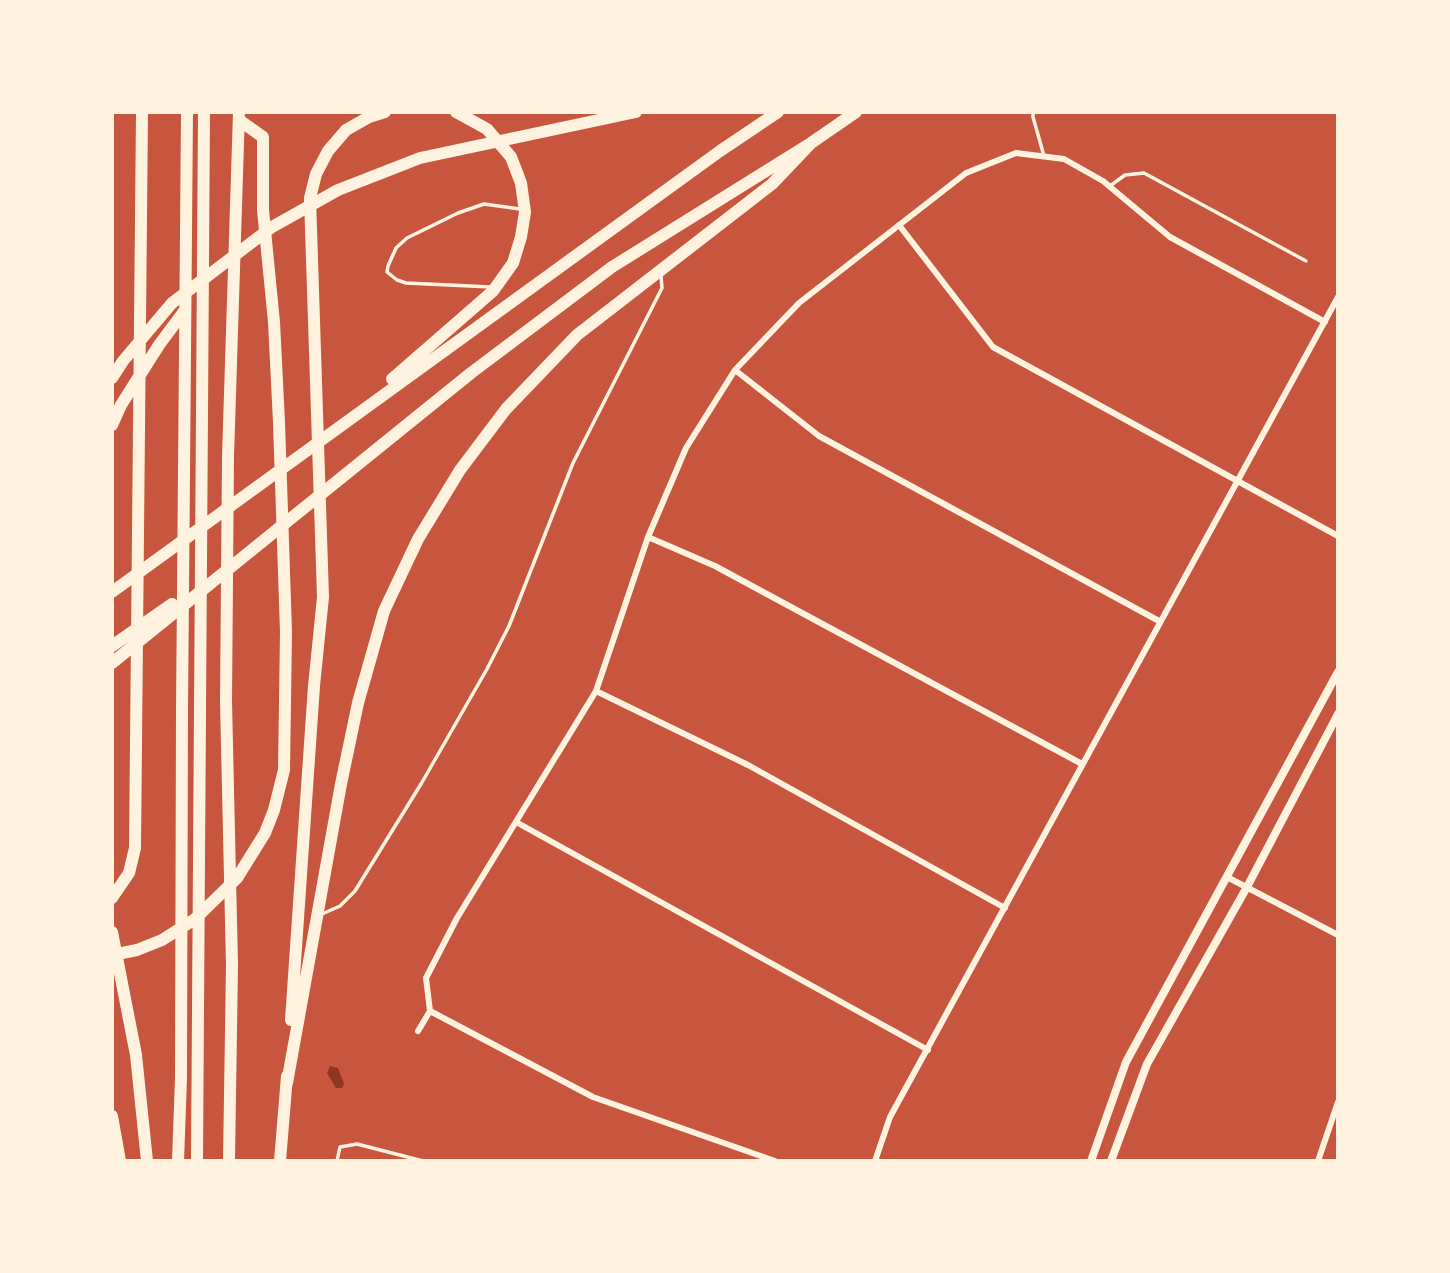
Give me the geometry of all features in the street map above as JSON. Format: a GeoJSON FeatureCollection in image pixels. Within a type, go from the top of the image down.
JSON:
{"type":"FeatureCollection","features":[{"type":"Feature","properties":{"kind":"highway"},"geometry":{"type":"LineString","coordinates":[[112,898],[129,873],[135,848],[142,112]]}},
{"type":"Feature","properties":{"kind":"highway"},"geometry":{"type":"LineString","coordinates":[[178,1161],[181,1078],[187,112]]}},
{"type":"Feature","properties":{"kind":"highway"},"geometry":{"type":"LineString","coordinates":[[197,1161],[204,112]]}},
{"type":"Feature","properties":{"kind":"highway"},"geometry":{"type":"LineString","coordinates":[[280,1161],[314,686],[323,597],[310,198],[316,174],[328,151],[346,130],[369,117],[385,112]]}},
{"type":"Feature","properties":{"kind":"highway"},"geometry":{"type":"LineString","coordinates":[[331,432],[496,288],[513,263],[522,237],[525,209],[521,183],[511,157],[488,129],[456,112]]}},
{"type":"Feature","properties":{"kind":"highway"},"geometry":{"type":"LineString","coordinates":[[112,378],[172,303],[272,227],[338,190],[420,158],[636,112]]}},
{"type":"Feature","properties":{"kind":"highway"},"geometry":{"type":"LineString","coordinates":[[112,592],[720,151],[778,112]]}},
{"type":"Feature","properties":{"kind":"highway"},"geometry":{"type":"LineString","coordinates":[[112,663],[471,373],[612,267],[856,112]]}},
{"type":"Feature","properties":{"kind":"highway"},"geometry":{"type":"LineString","coordinates":[[112,955],[137,950],[162,940],[195,919],[237,878],[265,833],[284,770],[286,618],[274,322],[263,210],[263,137],[239,116]]}},
{"type":"Feature","properties":{"kind":"highway"},"geometry":{"type":"LineString","coordinates":[[229,1161],[232,965],[226,701],[228,470],[239,116]]}},
{"type":"Feature","properties":{"kind":"highway"},"geometry":{"type":"LineString","coordinates":[[287,1083],[358,703],[384,611],[418,539],[460,470],[506,409],[577,335],[772,184],[811,142]]}},
{"type":"Feature","properties":{"kind":"highway"},"geometry":{"type":"LineString","coordinates":[[112,425],[121,405],[159,345],[210,276]]}},
{"type":"Feature","properties":{"kind":"highway"},"geometry":{"type":"LineString","coordinates":[[112,646],[260,542]]}},
{"type":"Feature","properties":{"kind":"highway"},"geometry":{"type":"LineString","coordinates":[[112,932],[136,1055],[147,1161]]}},
{"type":"Feature","properties":{"kind":"highway"},"geometry":{"type":"LineString","coordinates":[[112,1116],[120,1161]]}},
{"type":"Feature","properties":{"kind":"street"},"geometry":{"type":"LineString","coordinates":[[418,1031],[430,1011],[426,978],[457,918],[596,691],[648,537],[686,448],[735,370],[799,303],[966,173],[1016,153],[1064,159],[1109,186],[1170,237],[1325,322]]}},
{"type":"Feature","properties":{"kind":"street"},"geometry":{"type":"LineString","coordinates":[[899,225],[993,348],[1338,536]]}},
{"type":"Feature","properties":{"kind":"street"},"geometry":{"type":"LineString","coordinates":[[876,1161],[890,1117],[1338,297]]}},
{"type":"Feature","properties":{"kind":"street"},"geometry":{"type":"LineString","coordinates":[[735,370],[819,436],[1159,621]]}},
{"type":"Feature","properties":{"kind":"street"},"geometry":{"type":"LineString","coordinates":[[648,537],[715,566],[1082,764]]}},
{"type":"Feature","properties":{"kind":"street"},"geometry":{"type":"LineString","coordinates":[[1091,1161],[1126,1062],[1338,672]]}},
{"type":"Feature","properties":{"kind":"street"},"geometry":{"type":"LineString","coordinates":[[596,691],[747,765],[1005,908]]}},
{"type":"Feature","properties":{"kind":"street"},"geometry":{"type":"LineString","coordinates":[[1111,1161],[1147,1064],[1247,887],[1338,714]]}},
{"type":"Feature","properties":{"kind":"street"},"geometry":{"type":"LineString","coordinates":[[516,822],[928,1050]]}},
{"type":"Feature","properties":{"kind":"street"},"geometry":{"type":"LineString","coordinates":[[1227,877],[1338,935]]}},
{"type":"Feature","properties":{"kind":"street"},"geometry":{"type":"LineString","coordinates":[[430,1011],[593,1097],[775,1161]]}},
{"type":"Feature","properties":{"kind":"street"},"geometry":{"type":"LineString","coordinates":[[1318,1161],[1338,1102]]}},
{"type":"Feature","properties":{"kind":"lane"},"geometry":{"type":"LineString","coordinates":[[1033,112],[1032,117],[1044,156]]}},
{"type":"Feature","properties":{"kind":"lane"},"geometry":{"type":"LineString","coordinates":[[1109,186],[1125,175],[1144,173],[1306,261]]}},
{"type":"Feature","properties":{"kind":"lane"},"geometry":{"type":"LineString","coordinates":[[496,288],[406,283],[387,272],[387,266],[396,248],[407,238],[458,214],[484,204],[525,209]]}},
{"type":"Feature","properties":{"kind":"lane"},"geometry":{"type":"LineString","coordinates":[[317,916],[340,906],[355,891],[487,669],[509,626],[573,463],[662,288],[660,271]]}},
{"type":"Feature","properties":{"kind":"lane"},"geometry":{"type":"LineString","coordinates":[[337,1161],[340,1147],[357,1144],[423,1161]]}},
{"type":"Feature","properties":{"kind":"shaded area"},"geometry":{"type":"Polygon","coordinates":[[[330,1066],[338,1068],[344,1084],[342,1088],[336,1088],[327,1073],[330,1066]]]}}]}
